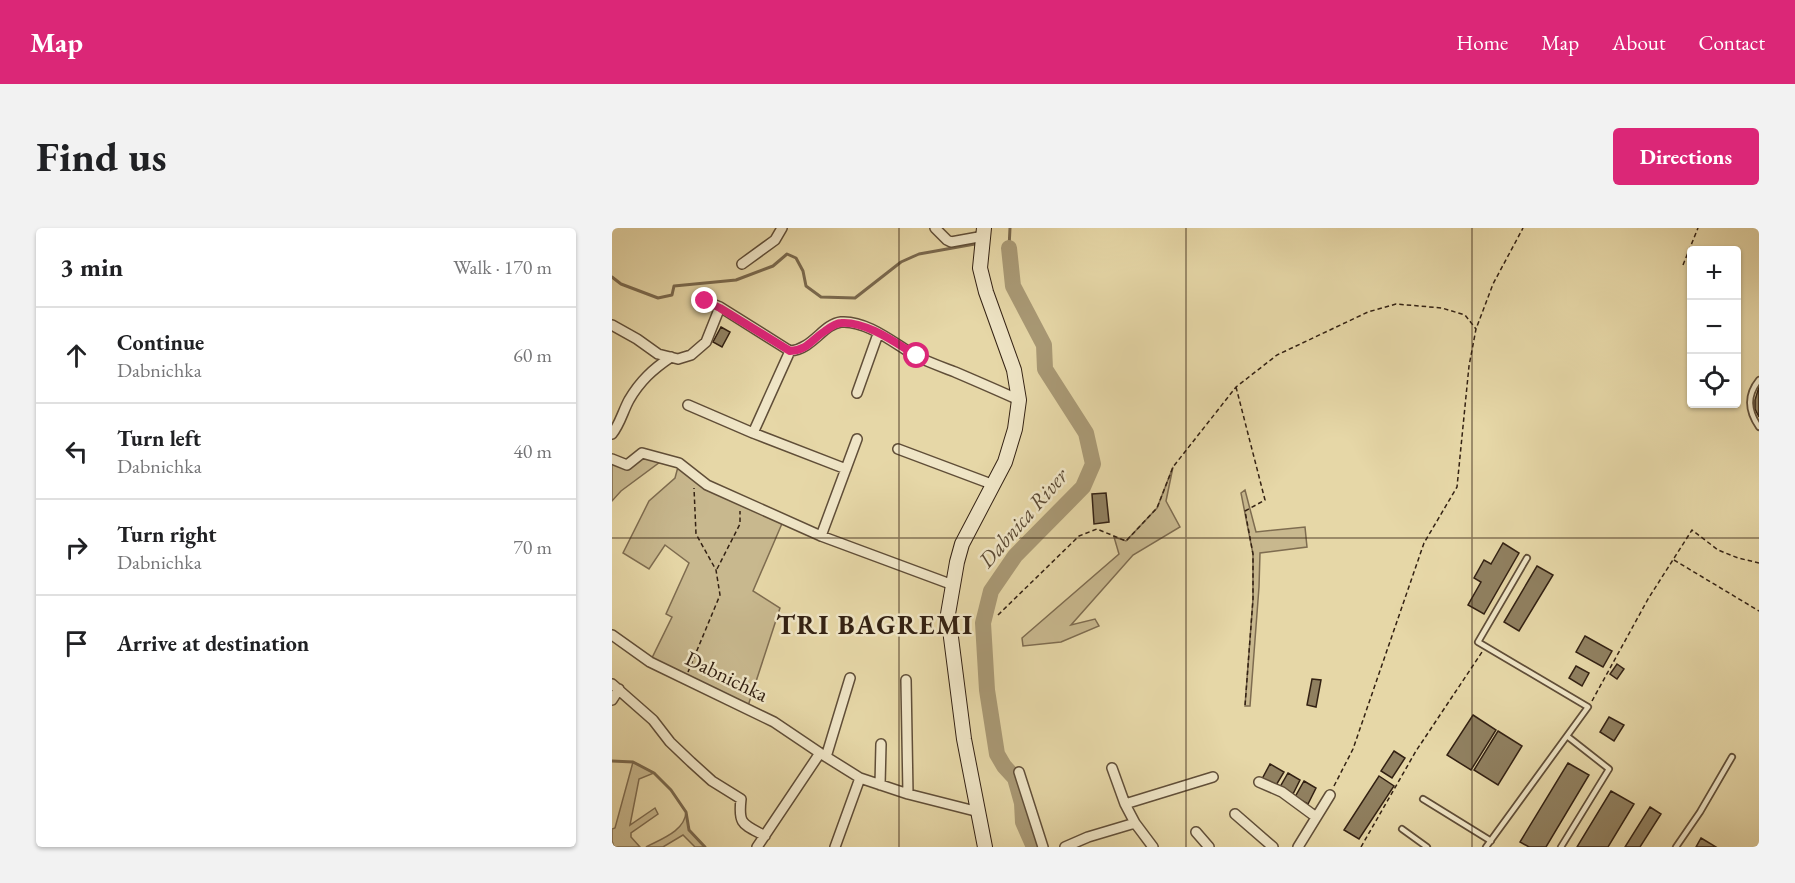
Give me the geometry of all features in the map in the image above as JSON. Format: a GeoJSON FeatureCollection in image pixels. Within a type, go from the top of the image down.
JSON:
{"type":"FeatureCollection","features":[{"type":"Feature","properties":{"kind":"street"},"geometry":{"type":"LineString","coordinates":[[742,264],[775,240],[782,228]]}},
{"type":"Feature","properties":{"kind":"street"},"geometry":{"type":"LineString","coordinates":[[935,228],[951,242],[984,232],[981,268],[986,292],[1014,370],[1018,400],[1011,446],[994,485],[962,544],[948,614],[964,739],[985,847]]}},
{"type":"Feature","properties":{"kind":"street"},"geometry":{"type":"LineString","coordinates":[[705,301],[790,351],[800,350],[839,322],[860,325],[917,356],[1018,400]]}},
{"type":"Feature","properties":{"kind":"street"},"geometry":{"type":"LineString","coordinates":[[612,325],[658,354],[678,359],[691,355],[706,342],[720,308]]}},
{"type":"Feature","properties":{"kind":"street"},"geometry":{"type":"LineString","coordinates":[[857,393],[879,334]]}},
{"type":"Feature","properties":{"kind":"street"},"geometry":{"type":"LineString","coordinates":[[753,433],[790,351]]}},
{"type":"Feature","properties":{"kind":"street"},"geometry":{"type":"LineString","coordinates":[[612,434],[629,400],[643,380],[652,370],[671,357]]}},
{"type":"Feature","properties":{"kind":"street"},"geometry":{"type":"LineString","coordinates":[[688,405],[846,469]]}},
{"type":"Feature","properties":{"kind":"street"},"geometry":{"type":"LineString","coordinates":[[821,536],[857,439]]}},
{"type":"Feature","properties":{"kind":"street"},"geometry":{"type":"LineString","coordinates":[[898,449],[994,485]]}},
{"type":"Feature","properties":{"kind":"street"},"geometry":{"type":"LineString","coordinates":[[612,459],[627,465],[642,453],[679,464],[707,484],[821,536],[953,585]]}},
{"type":"Feature","properties":{"kind":"street","name":"Dabnichka"},"geometry":{"type":"LineString","coordinates":[[613,639],[650,662],[774,722],[860,778],[908,794],[979,812]]}},
{"type":"Feature","properties":{"kind":"street"},"geometry":{"type":"LineString","coordinates":[[757,847],[823,755],[850,678]]}},
{"type":"Feature","properties":{"kind":"street"},"geometry":{"type":"LineString","coordinates":[[906,680],[908,794]]}},
{"type":"Feature","properties":{"kind":"street"},"geometry":{"type":"LineString","coordinates":[[612,700],[615,687],[653,720],[670,742],[698,769],[712,781],[741,799],[739,815],[744,824],[765,836]]}},
{"type":"Feature","properties":{"kind":"street"},"geometry":{"type":"LineString","coordinates":[[880,785],[881,744]]}},
{"type":"Feature","properties":{"kind":"street"},"geometry":{"type":"LineString","coordinates":[[1112,768],[1125,804],[1135,823],[1153,847]]}},
{"type":"Feature","properties":{"kind":"street"},"geometry":{"type":"LineString","coordinates":[[1019,772],[1043,847]]}},
{"type":"Feature","properties":{"kind":"street"},"geometry":{"type":"LineString","coordinates":[[1125,804],[1213,777]]}},
{"type":"Feature","properties":{"kind":"street"},"geometry":{"type":"LineString","coordinates":[[835,847],[860,778]]}},
{"type":"Feature","properties":{"kind":"street"},"geometry":{"type":"LineString","coordinates":[[1259,782],[1282,792],[1316,816]]}},
{"type":"Feature","properties":{"kind":"street"},"geometry":{"type":"LineString","coordinates":[[1298,847],[1330,795]]}},
{"type":"Feature","properties":{"kind":"street"},"geometry":{"type":"LineString","coordinates":[[1235,814],[1273,847]]}},
{"type":"Feature","properties":{"kind":"street"},"geometry":{"type":"LineString","coordinates":[[1065,847],[1088,837],[1135,823]]}},
{"type":"Feature","properties":{"kind":"street"},"geometry":{"type":"LineString","coordinates":[[1196,832],[1209,847]]}},
{"type":"Feature","properties":{"kind":"lane"},"geometry":{"type":"LineString","coordinates":[[1759,380],[1750,394],[1752,417],[1759,427]]}},
{"type":"Feature","properties":{"kind":"lane"},"geometry":{"type":"LineString","coordinates":[[1486,847],[1588,707],[1478,642],[1527,558]]}},
{"type":"Feature","properties":{"kind":"lane"},"geometry":{"type":"LineString","coordinates":[[1561,847],[1609,769],[1567,736]]}},
{"type":"Feature","properties":{"kind":"lane"},"geometry":{"type":"LineString","coordinates":[[1676,847],[1700,812],[1732,757]]}},
{"type":"Feature","properties":{"kind":"lane"},"geometry":{"type":"LineString","coordinates":[[1423,800],[1491,841]]}},
{"type":"Feature","properties":{"kind":"lane"},"geometry":{"type":"LineString","coordinates":[[1402,829],[1427,847]]}},
{"type":"Feature","properties":{"kind":"path"},"geometry":{"type":"LineString","coordinates":[[1330,795],[1353,749],[1424,543],[1457,487],[1469,366],[1476,329],[1493,284],[1523,228]]}},
{"type":"Feature","properties":{"kind":"path"},"geometry":{"type":"LineString","coordinates":[[1683,265],[1698,228]]}},
{"type":"Feature","properties":{"kind":"path"},"geometry":{"type":"LineString","coordinates":[[998,615],[1079,536],[1097,529],[1126,542],[1157,508],[1173,467],[1236,387],[1277,355],[1368,312],[1396,304],[1442,308],[1466,315],[1476,329]]}},
{"type":"Feature","properties":{"kind":"path"},"geometry":{"type":"LineString","coordinates":[[1236,387],[1265,500],[1245,511],[1253,554],[1253,599],[1245,706]]}},
{"type":"Feature","properties":{"kind":"path"},"geometry":{"type":"LineString","coordinates":[[685,678],[720,595],[716,570],[696,534],[694,475]]}},
{"type":"Feature","properties":{"kind":"path"},"geometry":{"type":"LineString","coordinates":[[716,570],[740,524],[740,500]]}},
{"type":"Feature","properties":{"kind":"path"},"geometry":{"type":"LineString","coordinates":[[1588,707],[1648,599],[1692,530],[1718,550],[1759,563]]}},
{"type":"Feature","properties":{"kind":"path"},"geometry":{"type":"LineString","coordinates":[[1673,560],[1759,611]]}},
{"type":"Feature","properties":{"kind":"path"},"geometry":{"type":"LineString","coordinates":[[1361,847],[1416,751],[1486,646]]}},
{"type":"Feature","properties":{"kind":"shaded area"},"geometry":{"type":"Polygon","coordinates":[[[642,453],[664,459],[621,491],[612,501],[612,459],[627,464],[642,453]]]}},
{"type":"Feature","properties":{"kind":"shaded area"},"geometry":{"type":"Polygon","coordinates":[[[679,463],[707,485],[784,519],[753,591],[780,608],[747,709],[650,662],[672,617],[666,614],[689,563],[665,545],[649,569],[623,553],[649,501],[675,478],[679,463]]]}},
{"type":"Feature","properties":{"kind":"shaded area"},"geometry":{"type":"Polygon","coordinates":[[[1173,467],[1166,501],[1180,527],[1133,555],[1071,625],[1095,619],[1099,626],[1061,642],[1023,646],[1022,638],[1119,554],[1114,537],[1126,541],[1157,508],[1173,467]]]}},
{"type":"Feature","properties":{"kind":"shaded area"},"geometry":{"type":"Polygon","coordinates":[[[1245,490],[1256,532],[1305,527],[1307,547],[1260,553],[1250,706],[1245,706],[1253,599],[1253,554],[1241,493],[1245,490]]]}},
{"type":"Feature","properties":{"kind":"shaded area"},"geometry":{"type":"Polygon","coordinates":[[[633,762],[654,773],[639,779],[630,825],[655,808],[658,814],[631,833],[631,837],[640,847],[614,847],[612,829],[615,828],[633,762]]]}},
{"type":"Feature","properties":{"kind":"shaded area"},"geometry":{"type":"Polygon","coordinates":[[[686,812],[689,830],[705,847],[695,847],[683,835],[663,847],[646,847],[677,829],[685,819],[686,812]]]}},
{"type":"Feature","properties":{"kind":"building"},"geometry":{"type":"Polygon","coordinates":[[[721,327],[730,332],[722,347],[713,342],[721,327]]]}},
{"type":"Feature","properties":{"kind":"building"},"geometry":{"type":"Polygon","coordinates":[[[1759,387],[1759,417],[1755,409],[1755,400],[1759,387]]]}},
{"type":"Feature","properties":{"kind":"building"},"geometry":{"type":"Polygon","coordinates":[[[1106,493],[1109,522],[1094,524],[1092,494],[1106,493]]]}},
{"type":"Feature","properties":{"kind":"building"},"geometry":{"type":"Polygon","coordinates":[[[1503,543],[1519,553],[1484,614],[1468,605],[1481,582],[1474,578],[1484,560],[1491,564],[1503,543]]]}},
{"type":"Feature","properties":{"kind":"building"},"geometry":{"type":"Polygon","coordinates":[[[1537,566],[1553,575],[1519,631],[1504,622],[1537,566]]]}},
{"type":"Feature","properties":{"kind":"building"},"geometry":{"type":"Polygon","coordinates":[[[1585,636],[1612,651],[1603,667],[1576,652],[1585,636]]]}},
{"type":"Feature","properties":{"kind":"building"},"geometry":{"type":"Polygon","coordinates":[[[1617,664],[1624,669],[1617,679],[1610,674],[1617,664]]]}},
{"type":"Feature","properties":{"kind":"building"},"geometry":{"type":"Polygon","coordinates":[[[1576,666],[1589,673],[1582,686],[1569,678],[1576,666]]]}},
{"type":"Feature","properties":{"kind":"building"},"geometry":{"type":"Polygon","coordinates":[[[1312,679],[1321,680],[1316,707],[1307,705],[1312,679]]]}},
{"type":"Feature","properties":{"kind":"building"},"geometry":{"type":"Polygon","coordinates":[[[1473,715],[1496,730],[1471,770],[1447,755],[1473,715]]]}},
{"type":"Feature","properties":{"kind":"building"},"geometry":{"type":"Polygon","coordinates":[[[1609,717],[1624,725],[1614,741],[1600,732],[1609,717]]]}},
{"type":"Feature","properties":{"kind":"building"},"geometry":{"type":"Polygon","coordinates":[[[1498,731],[1522,746],[1498,785],[1474,770],[1498,731]]]}},
{"type":"Feature","properties":{"kind":"building"},"geometry":{"type":"Polygon","coordinates":[[[1394,751],[1405,758],[1392,778],[1381,771],[1394,751]]]}},
{"type":"Feature","properties":{"kind":"building"},"geometry":{"type":"Polygon","coordinates":[[[1568,763],[1589,775],[1546,847],[1529,847],[1520,842],[1568,763]]]}},
{"type":"Feature","properties":{"kind":"building"},"geometry":{"type":"Polygon","coordinates":[[[1270,764],[1284,772],[1275,787],[1262,779],[1270,764]]]}},
{"type":"Feature","properties":{"kind":"building"},"geometry":{"type":"Polygon","coordinates":[[[1288,773],[1300,780],[1293,794],[1280,787],[1288,773]]]}},
{"type":"Feature","properties":{"kind":"building"},"geometry":{"type":"Polygon","coordinates":[[[1379,776],[1394,786],[1359,839],[1344,830],[1379,776]]]}},
{"type":"Feature","properties":{"kind":"building"},"geometry":{"type":"Polygon","coordinates":[[[1304,781],[1316,788],[1308,804],[1295,797],[1304,781]]]}},
{"type":"Feature","properties":{"kind":"building"},"geometry":{"type":"Polygon","coordinates":[[[1611,791],[1634,804],[1608,847],[1577,847],[1611,791]]]}},
{"type":"Feature","properties":{"kind":"building"},"geometry":{"type":"Polygon","coordinates":[[[1650,807],[1661,814],[1640,847],[1625,847],[1650,807]]]}},
{"type":"Feature","properties":{"kind":"building"},"geometry":{"type":"Polygon","coordinates":[[[1701,838],[1716,847],[1696,847],[1701,838]]]}},
{"type":"Feature","properties":{"kind":"waterway","name":"Dabnica River"},"geometry":{"type":"LineString","coordinates":[[1009,248],[1010,228]]}},
{"type":"Feature","properties":{"kind":"waterway"},"geometry":{"type":"LineString","coordinates":[[612,277],[621,284],[658,298],[672,295],[674,286],[736,280],[773,266],[787,254],[796,258],[803,271],[806,286],[821,297],[855,298],[901,262],[919,254],[975,244]]}},
{"type":"Feature","properties":{"kind":"waterway","name":"Dabnica River"},"geometry":{"type":"LineString","coordinates":[[1009,248],[1013,286],[1044,345],[1045,369],[1086,433],[1093,464],[1083,487],[1015,556],[991,591],[983,623],[987,690],[997,754],[1015,778],[1022,803],[1023,822],[1034,847]]}},
{"type":"Feature","properties":{"kind":"waterway"},"geometry":{"type":"LineString","coordinates":[[612,761],[633,762],[654,773],[671,790],[686,812],[689,830],[705,847]]}},
{"type":"Feature","properties":{"kind":"district","name":"TRI BAGREMI"},"geometry":{"type":"Point","coordinates":[875,624]}},
{"type":"Feature","properties":{"kind":"route"},"geometry":{"type":"LineString","coordinates":[[705,301],[790,351],[800,350],[839,322],[860,325],[917,356]]}}]}
